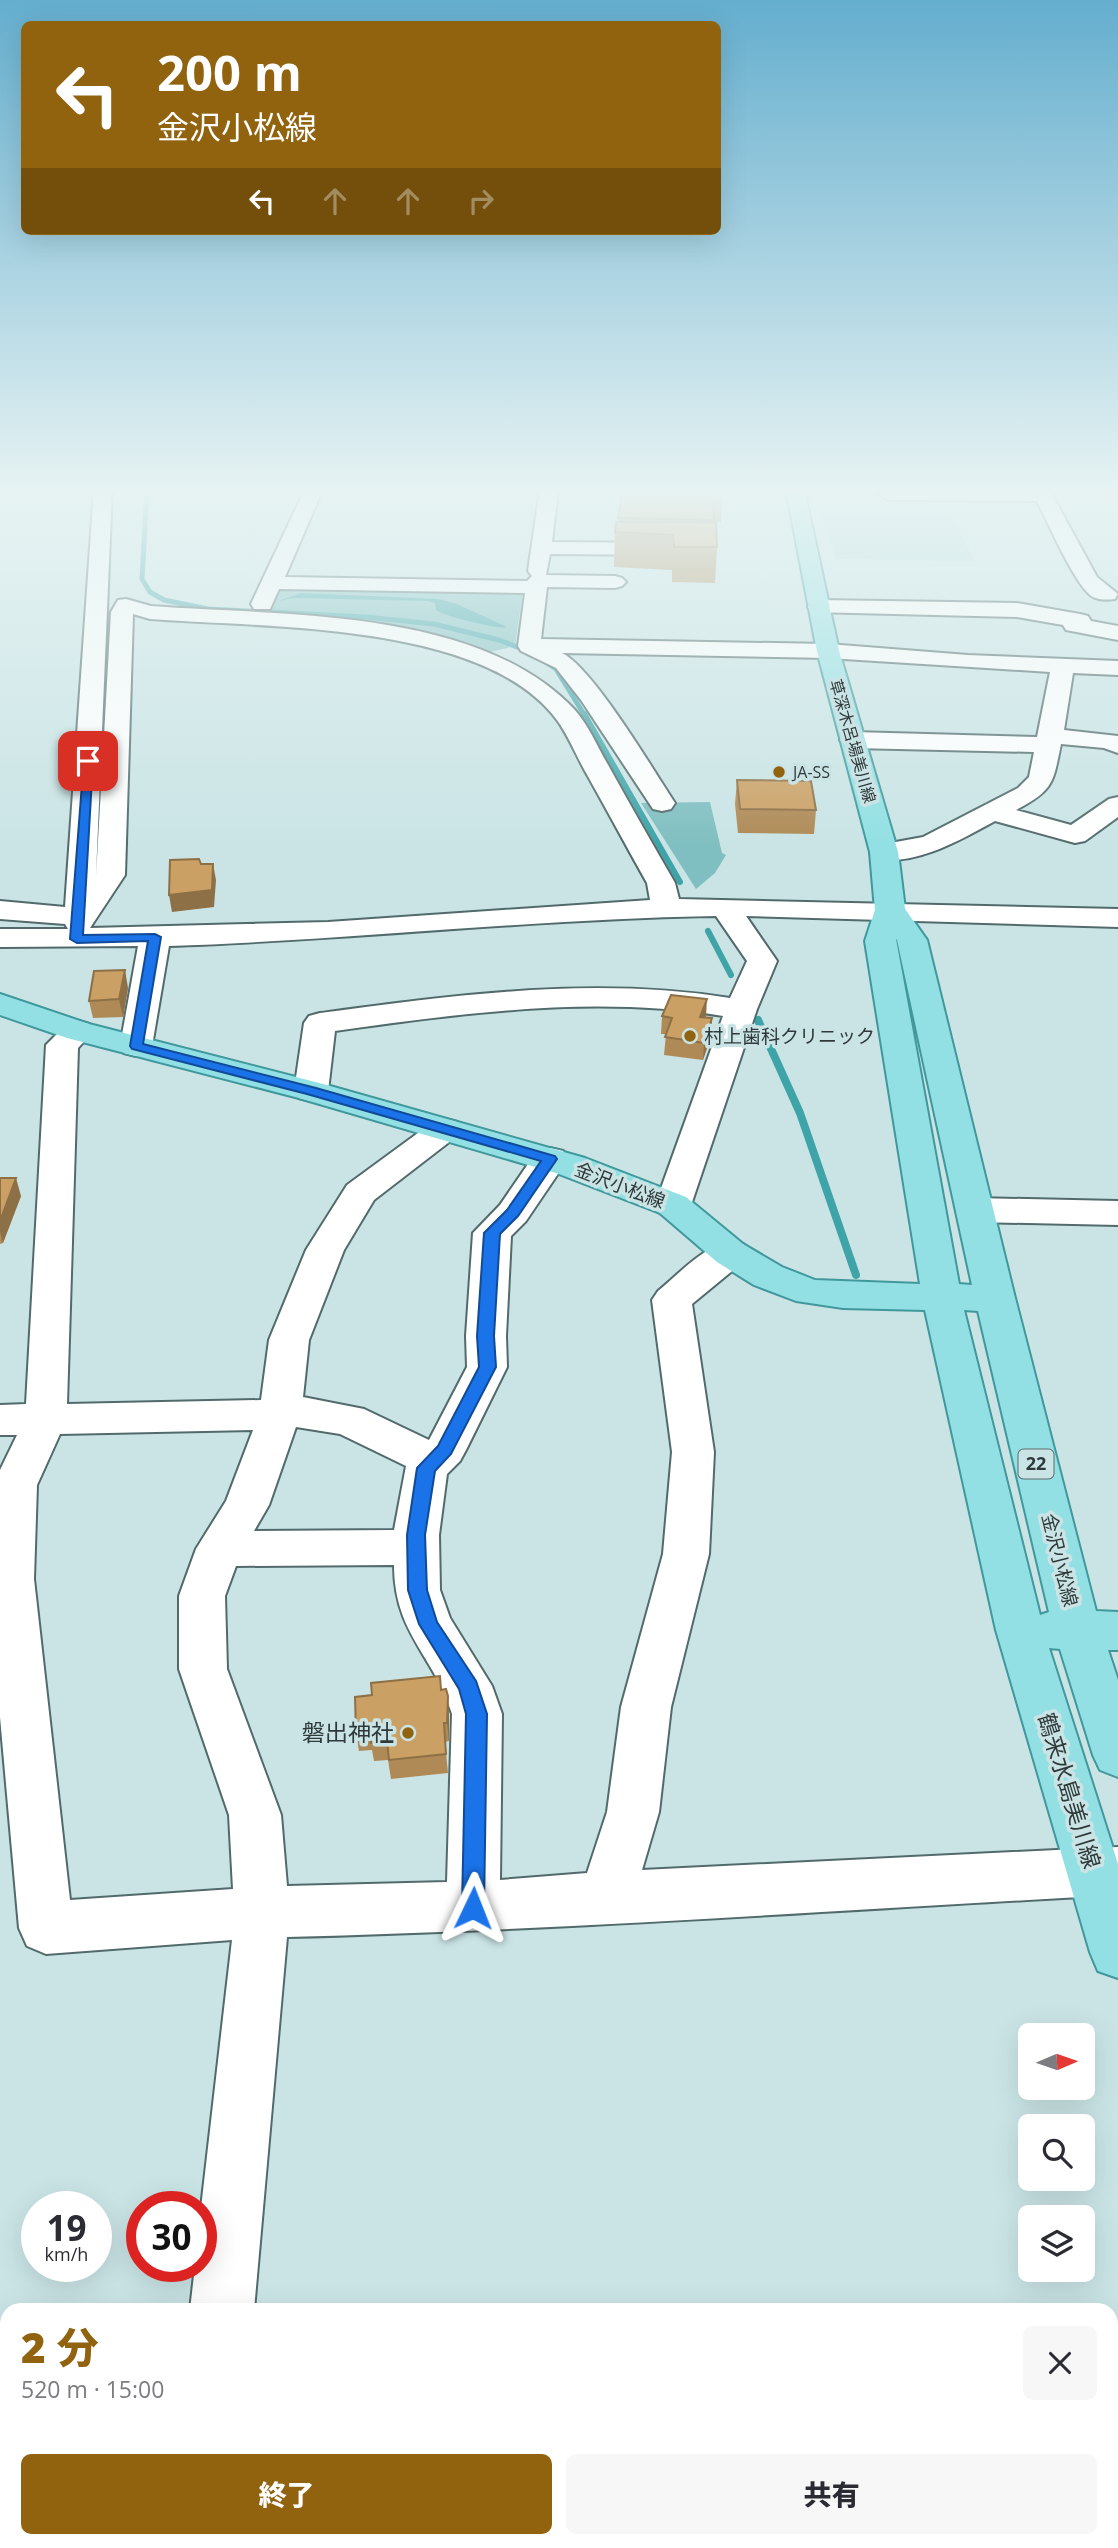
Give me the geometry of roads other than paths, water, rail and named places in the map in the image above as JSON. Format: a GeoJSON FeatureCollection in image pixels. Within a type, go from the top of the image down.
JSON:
{"type":"FeatureCollection","features":[{"type":"Feature","properties":{"kind":"main road","name":"草深木呂場美川線"},"geometry":{"type":"LineString","coordinates":[[819,608],[828,651],[884,852],[890,910],[880,941],[942,1299]]}},
{"type":"Feature","properties":{"kind":"main road"},"geometry":{"type":"LineString","coordinates":[[890,910],[912,940],[995,1298]]}},
{"type":"Feature","properties":{"kind":"main road","name":"金沢小松線"},"geometry":{"type":"LineString","coordinates":[[0,1004],[78,1031],[312,1091],[550,1159],[673,1206],[730,1253],[768,1276],[810,1292],[942,1299],[995,1298],[1098,1630],[1020,1630]]}},
{"type":"Feature","properties":{"kind":"main road"},"geometry":{"type":"LineString","coordinates":[[942,1299],[1020,1630]]}},
{"type":"Feature","properties":{"kind":"main road","name":"鶴来水島美川線"},"geometry":{"type":"LineString","coordinates":[[1020,1630],[1106,1871],[1118,1952]]}},
{"type":"Feature","properties":{"kind":"main road"},"geometry":{"type":"LineString","coordinates":[[1098,1630],[1118,1755]]}},
{"type":"Feature","properties":{"kind":"street"},"geometry":{"type":"LineString","coordinates":[[78,926],[97,608]]}},
{"type":"Feature","properties":{"kind":"street"},"geometry":{"type":"LineString","coordinates":[[78,926],[111,875],[122,612],[127,608]]}},
{"type":"Feature","properties":{"kind":"street"},"geometry":{"type":"LineString","coordinates":[[142,608],[150,612],[359,627],[437,641],[485,657],[516,672],[538,687],[567,716],[661,883],[667,908]]}},
{"type":"Feature","properties":{"kind":"street"},"geometry":{"type":"LineString","coordinates":[[529,646],[534,608]]}},
{"type":"Feature","properties":{"kind":"street"},"geometry":{"type":"LineString","coordinates":[[891,608],[1017,610],[1118,633]]}},
{"type":"Feature","properties":{"kind":"street"},"geometry":{"type":"LineString","coordinates":[[892,656],[891,650],[903,632],[898,608]]}},
{"type":"Feature","properties":{"kind":"street"},"geometry":{"type":"LineString","coordinates":[[884,852],[931,844],[1027,794],[1042,779],[1050,741],[1056,665],[1055,643],[1095,608]]}},
{"type":"Feature","properties":{"kind":"street"},"geometry":{"type":"LineString","coordinates":[[529,646],[564,663],[591,695],[662,803]]}},
{"type":"Feature","properties":{"kind":"street"},"geometry":{"type":"LineString","coordinates":[[485,657],[529,646],[828,651],[1118,668]]}},
{"type":"Feature","properties":{"kind":"street"},"geometry":{"type":"LineString","coordinates":[[853,740],[1109,741],[1118,746]]}},
{"type":"Feature","properties":{"kind":"street"},"geometry":{"type":"LineString","coordinates":[[993,812],[1075,835],[1118,805]]}},
{"type":"Feature","properties":{"kind":"street"},"geometry":{"type":"LineString","coordinates":[[673,1206],[741,1009],[762,961],[724,907]]}},
{"type":"Feature","properties":{"kind":"street"},"geometry":{"type":"LineString","coordinates":[[0,938],[78,926],[155,937],[328,932],[667,908],[890,910],[1118,918]]}},
{"type":"Feature","properties":{"kind":"street"},"geometry":{"type":"LineString","coordinates":[[0,910],[58,913],[78,926]]}},
{"type":"Feature","properties":{"kind":"street"},"geometry":{"type":"LineString","coordinates":[[136,1046],[155,937]]}},
{"type":"Feature","properties":{"kind":"street"},"geometry":{"type":"LineString","coordinates":[[312,1091],[320,1023],[471,1003],[566,996],[663,998],[741,1009]]}},
{"type":"Feature","properties":{"kind":"street"},"geometry":{"type":"LineString","coordinates":[[78,1031],[62,1045],[15,1485],[11,1579],[46,1928],[262,1912],[473,1908],[607,1897],[1106,1871]]}},
{"type":"Feature","properties":{"kind":"street"},"geometry":{"type":"LineString","coordinates":[[223,2303],[262,1912],[255,1815],[203,1669],[202,1596],[219,1549],[247,1505],[280,1413],[289,1340],[325,1250],[360,1194],[444,1129]]}},
{"type":"Feature","properties":{"kind":"street"},"geometry":{"type":"LineString","coordinates":[[473,1908],[477,1714],[468,1686],[428,1624],[417,1590],[416,1547],[426,1468],[445,1450],[487,1367],[486,1336],[492,1233],[513,1213],[550,1159]]}},
{"type":"Feature","properties":{"kind":"street"},"geometry":{"type":"LineString","coordinates":[[975,1210],[1118,1213]]}},
{"type":"Feature","properties":{"kind":"street"},"geometry":{"type":"LineString","coordinates":[[607,1897],[633,1812],[646,1707],[686,1554],[693,1452],[672,1300],[730,1253]]}},
{"type":"Feature","properties":{"kind":"street"},"geometry":{"type":"LineString","coordinates":[[23,1419],[299,1412],[349,1420],[434,1461]]}},
{"type":"Feature","properties":{"kind":"street"},"geometry":{"type":"LineString","coordinates":[[219,1549],[416,1547]]}},
{"type":"Feature","properties":{"kind":"waterway"},"geometry":{"type":"LineString","coordinates":[[203,608],[366,617],[434,624],[499,640],[530,652]]}},
{"type":"Feature","properties":{"kind":"waterway"},"geometry":{"type":"LineString","coordinates":[[542,659],[556,669],[585,716]]}},
{"type":"Feature","properties":{"kind":"waterway"},"geometry":{"type":"LineString","coordinates":[[584,714],[680,882]]}},
{"type":"Feature","properties":{"kind":"waterway"},"geometry":{"type":"LineString","coordinates":[[708,931],[731,975]]}},
{"type":"Feature","properties":{"kind":"waterway"},"geometry":{"type":"LineString","coordinates":[[758,1020],[800,1113],[856,1275]]}},
{"type":"Feature","properties":{"kind":"place","name":"JA-SS"},"geometry":{"type":"Point","coordinates":[779,772]}},
{"type":"Feature","properties":{"kind":"place","name":"村上歯科クリニック"},"geometry":{"type":"Point","coordinates":[690,1036]}},
{"type":"Feature","properties":{"kind":"place","name":"磐出神社"},"geometry":{"type":"Point","coordinates":[408,1733]}}]}
